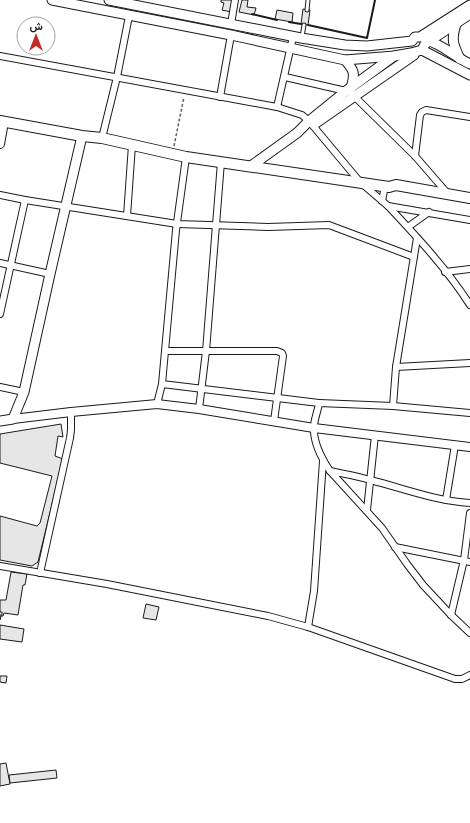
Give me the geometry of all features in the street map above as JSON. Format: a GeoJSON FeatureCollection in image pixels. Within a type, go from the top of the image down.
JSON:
{"type":"FeatureCollection","features":[{"type":"Feature","properties":{"kind":"main road"},"geometry":{"type":"LineString","coordinates":[[52,0],[345,60],[411,53],[420,44],[456,24]]}},
{"type":"Feature","properties":{"kind":"main road"},"geometry":{"type":"LineString","coordinates":[[109,0],[134,2],[230,24],[345,45],[367,46],[420,44],[470,64]]}},
{"type":"Feature","properties":{"kind":"main road"},"geometry":{"type":"LineString","coordinates":[[461,60],[453,44],[452,35],[456,24],[470,7]]}},
{"type":"Feature","properties":{"kind":"main road"},"geometry":{"type":"LineString","coordinates":[[351,92],[470,7]]}},
{"type":"Feature","properties":{"kind":"main road"},"geometry":{"type":"LineString","coordinates":[[420,44],[470,75]]}},
{"type":"Feature","properties":{"kind":"main road"},"geometry":{"type":"LineString","coordinates":[[251,166],[311,123],[394,56]]}},
{"type":"Feature","properties":{"kind":"main road"},"geometry":{"type":"LineString","coordinates":[[345,60],[354,72],[351,92]]}},
{"type":"Feature","properties":{"kind":"main road"},"geometry":{"type":"LineString","coordinates":[[2,122],[102,138],[186,157],[387,186],[396,185],[470,198]]}},
{"type":"Feature","properties":{"kind":"main road"},"geometry":{"type":"LineString","coordinates":[[0,421],[13,419],[24,392],[82,136]]}},
{"type":"Feature","properties":{"kind":"main road"},"geometry":{"type":"LineString","coordinates":[[387,186],[395,191],[470,204]]}},
{"type":"Feature","properties":{"kind":"street"},"geometry":{"type":"LineString","coordinates":[[230,24],[235,0]]}},
{"type":"Feature","properties":{"kind":"street"},"geometry":{"type":"LineString","coordinates":[[102,138],[117,77],[129,16]]}},
{"type":"Feature","properties":{"kind":"street"},"geometry":{"type":"LineString","coordinates":[[220,97],[231,36]]}},
{"type":"Feature","properties":{"kind":"street"},"geometry":{"type":"LineString","coordinates":[[278,107],[290,48],[297,37]]}},
{"type":"Feature","properties":{"kind":"street"},"geometry":{"type":"LineString","coordinates":[[0,56],[186,89],[220,97],[278,107],[302,115],[311,123],[360,182],[388,206],[408,227],[470,305]]}},
{"type":"Feature","properties":{"kind":"street"},"geometry":{"type":"LineString","coordinates":[[285,77],[351,92],[415,156],[448,194]]}},
{"type":"Feature","properties":{"kind":"street"},"geometry":{"type":"LineString","coordinates":[[415,156],[420,115],[422,112],[426,110],[470,117]]}},
{"type":"Feature","properties":{"kind":"street"},"geometry":{"type":"LineString","coordinates":[[0,144],[2,122]]}},
{"type":"Feature","properties":{"kind":"street"},"geometry":{"type":"LineString","coordinates":[[127,216],[132,145]]}},
{"type":"Feature","properties":{"kind":"street"},"geometry":{"type":"LineString","coordinates":[[157,404],[162,384],[177,224],[186,157]]}},
{"type":"Feature","properties":{"kind":"street"},"geometry":{"type":"LineString","coordinates":[[199,409],[206,352],[221,162]]}},
{"type":"Feature","properties":{"kind":"street"},"geometry":{"type":"LineString","coordinates":[[382,201],[387,186]]}},
{"type":"Feature","properties":{"kind":"street"},"geometry":{"type":"LineString","coordinates":[[0,194],[65,207],[177,224],[216,226],[329,225],[414,257]]}},
{"type":"Feature","properties":{"kind":"street"},"geometry":{"type":"LineString","coordinates":[[0,314],[25,200]]}},
{"type":"Feature","properties":{"kind":"street"},"geometry":{"type":"LineString","coordinates":[[388,206],[470,220]]}},
{"type":"Feature","properties":{"kind":"street"},"geometry":{"type":"LineString","coordinates":[[408,227],[429,212]]}},
{"type":"Feature","properties":{"kind":"street"},"geometry":{"type":"LineString","coordinates":[[393,406],[396,367],[417,238]]}},
{"type":"Feature","properties":{"kind":"street"},"geometry":{"type":"LineString","coordinates":[[0,263],[50,274]]}},
{"type":"Feature","properties":{"kind":"street"},"geometry":{"type":"LineString","coordinates":[[445,272],[470,270]]}},
{"type":"Feature","properties":{"kind":"street"},"geometry":{"type":"LineString","coordinates":[[165,351],[282,352],[283,356],[274,421]]}},
{"type":"Feature","properties":{"kind":"street"},"geometry":{"type":"LineString","coordinates":[[396,367],[470,362]]}},
{"type":"Feature","properties":{"kind":"street"},"geometry":{"type":"LineString","coordinates":[[162,384],[319,403],[393,406],[470,413]]}},
{"type":"Feature","properties":{"kind":"street"},"geometry":{"type":"LineString","coordinates":[[0,387],[24,392]]}},
{"type":"Feature","properties":{"kind":"street"},"geometry":{"type":"LineString","coordinates":[[319,403],[314,428],[318,449],[323,462],[382,528],[423,584],[470,633]]}},
{"type":"Feature","properties":{"kind":"street"},"geometry":{"type":"LineString","coordinates":[[13,419],[157,404],[199,409],[314,428],[470,447]]}},
{"type":"Feature","properties":{"kind":"street"},"geometry":{"type":"LineString","coordinates":[[40,573],[70,438],[71,412]]}},
{"type":"Feature","properties":{"kind":"street"},"geometry":{"type":"LineString","coordinates":[[367,510],[375,435]]}},
{"type":"Feature","properties":{"kind":"street"},"geometry":{"type":"LineString","coordinates":[[446,500],[455,445]]}},
{"type":"Feature","properties":{"kind":"street"},"geometry":{"type":"LineString","coordinates":[[308,627],[314,591],[323,462]]}},
{"type":"Feature","properties":{"kind":"street"},"geometry":{"type":"LineString","coordinates":[[330,471],[370,480],[415,493],[446,500],[470,503]]}},
{"type":"Feature","properties":{"kind":"street"},"geometry":{"type":"LineString","coordinates":[[452,615],[467,561],[470,513]]}},
{"type":"Feature","properties":{"kind":"street"},"geometry":{"type":"LineString","coordinates":[[395,547],[467,561]]}},
{"type":"Feature","properties":{"kind":"street"},"geometry":{"type":"LineString","coordinates":[[0,566],[106,584],[261,615],[308,627],[455,679],[462,679],[470,674]]}},
{"type":"Feature","properties":{"kind":"lane"},"geometry":{"type":"LineString","coordinates":[[307,10],[309,1]]}},
{"type":"Feature","properties":{"kind":"lane"},"geometry":{"type":"LineString","coordinates":[[297,37],[304,24]]}},
{"type":"Feature","properties":{"kind":"path"},"geometry":{"type":"LineString","coordinates":[[173,154],[186,89]]}},
{"type":"Feature","properties":{"kind":"building"},"geometry":{"type":"Polygon","coordinates":[[[221,0],[233,0],[231,12],[222,10],[224,3],[221,2],[221,0]]]}},
{"type":"Feature","properties":{"kind":"building"},"geometry":{"type":"Polygon","coordinates":[[[242,0],[248,0],[247,7],[256,8],[254,15],[239,12],[242,0]]]}},
{"type":"Feature","properties":{"kind":"building"},"geometry":{"type":"Polygon","coordinates":[[[303,9],[310,10],[308,25],[301,24],[303,9]]]}},
{"type":"Feature","properties":{"kind":"building"},"geometry":{"type":"Polygon","coordinates":[[[277,10],[293,13],[292,22],[275,19],[277,10]]]}},
{"type":"Feature","properties":{"kind":"building"},"geometry":{"type":"Polygon","coordinates":[[[61,424],[63,437],[58,436],[55,456],[63,459],[38,562],[32,566],[0,560],[0,516],[37,526],[40,523],[52,476],[0,463],[0,434],[61,424]]]}},
{"type":"Feature","properties":{"kind":"building"},"geometry":{"type":"Polygon","coordinates":[[[11,572],[27,574],[25,585],[23,585],[18,615],[4,613],[0,620],[0,615],[2,615],[2,612],[0,612],[0,600],[6,600],[11,572]]]}},
{"type":"Feature","properties":{"kind":"building"},"geometry":{"type":"Polygon","coordinates":[[[146,604],[159,607],[156,620],[143,618],[146,604]]]}},
{"type":"Feature","properties":{"kind":"building"},"geometry":{"type":"Polygon","coordinates":[[[0,625],[24,629],[22,642],[0,639],[0,625]]]}},
{"type":"Feature","properties":{"kind":"building"},"geometry":{"type":"Polygon","coordinates":[[[0,676],[7,676],[6,683],[0,682],[0,676]]]}},
{"type":"Feature","properties":{"kind":"building"},"geometry":{"type":"Polygon","coordinates":[[[6,763],[10,784],[0,786],[0,764],[6,763]]]}},
{"type":"Feature","properties":{"kind":"building"},"geometry":{"type":"Polygon","coordinates":[[[56,770],[57,778],[10,783],[9,775],[56,770]]]}},
{"type":"Feature","properties":{"kind":"wall"},"geometry":{"type":"LineString","coordinates":[[308,25],[367,38],[375,0]]}},
{"type":"Feature","properties":{"kind":"wall"},"geometry":{"type":"LineString","coordinates":[[252,14],[277,20]]}},
{"type":"Feature","properties":{"kind":"wall"},"geometry":{"type":"LineString","coordinates":[[289,22],[301,24]]}}]}
